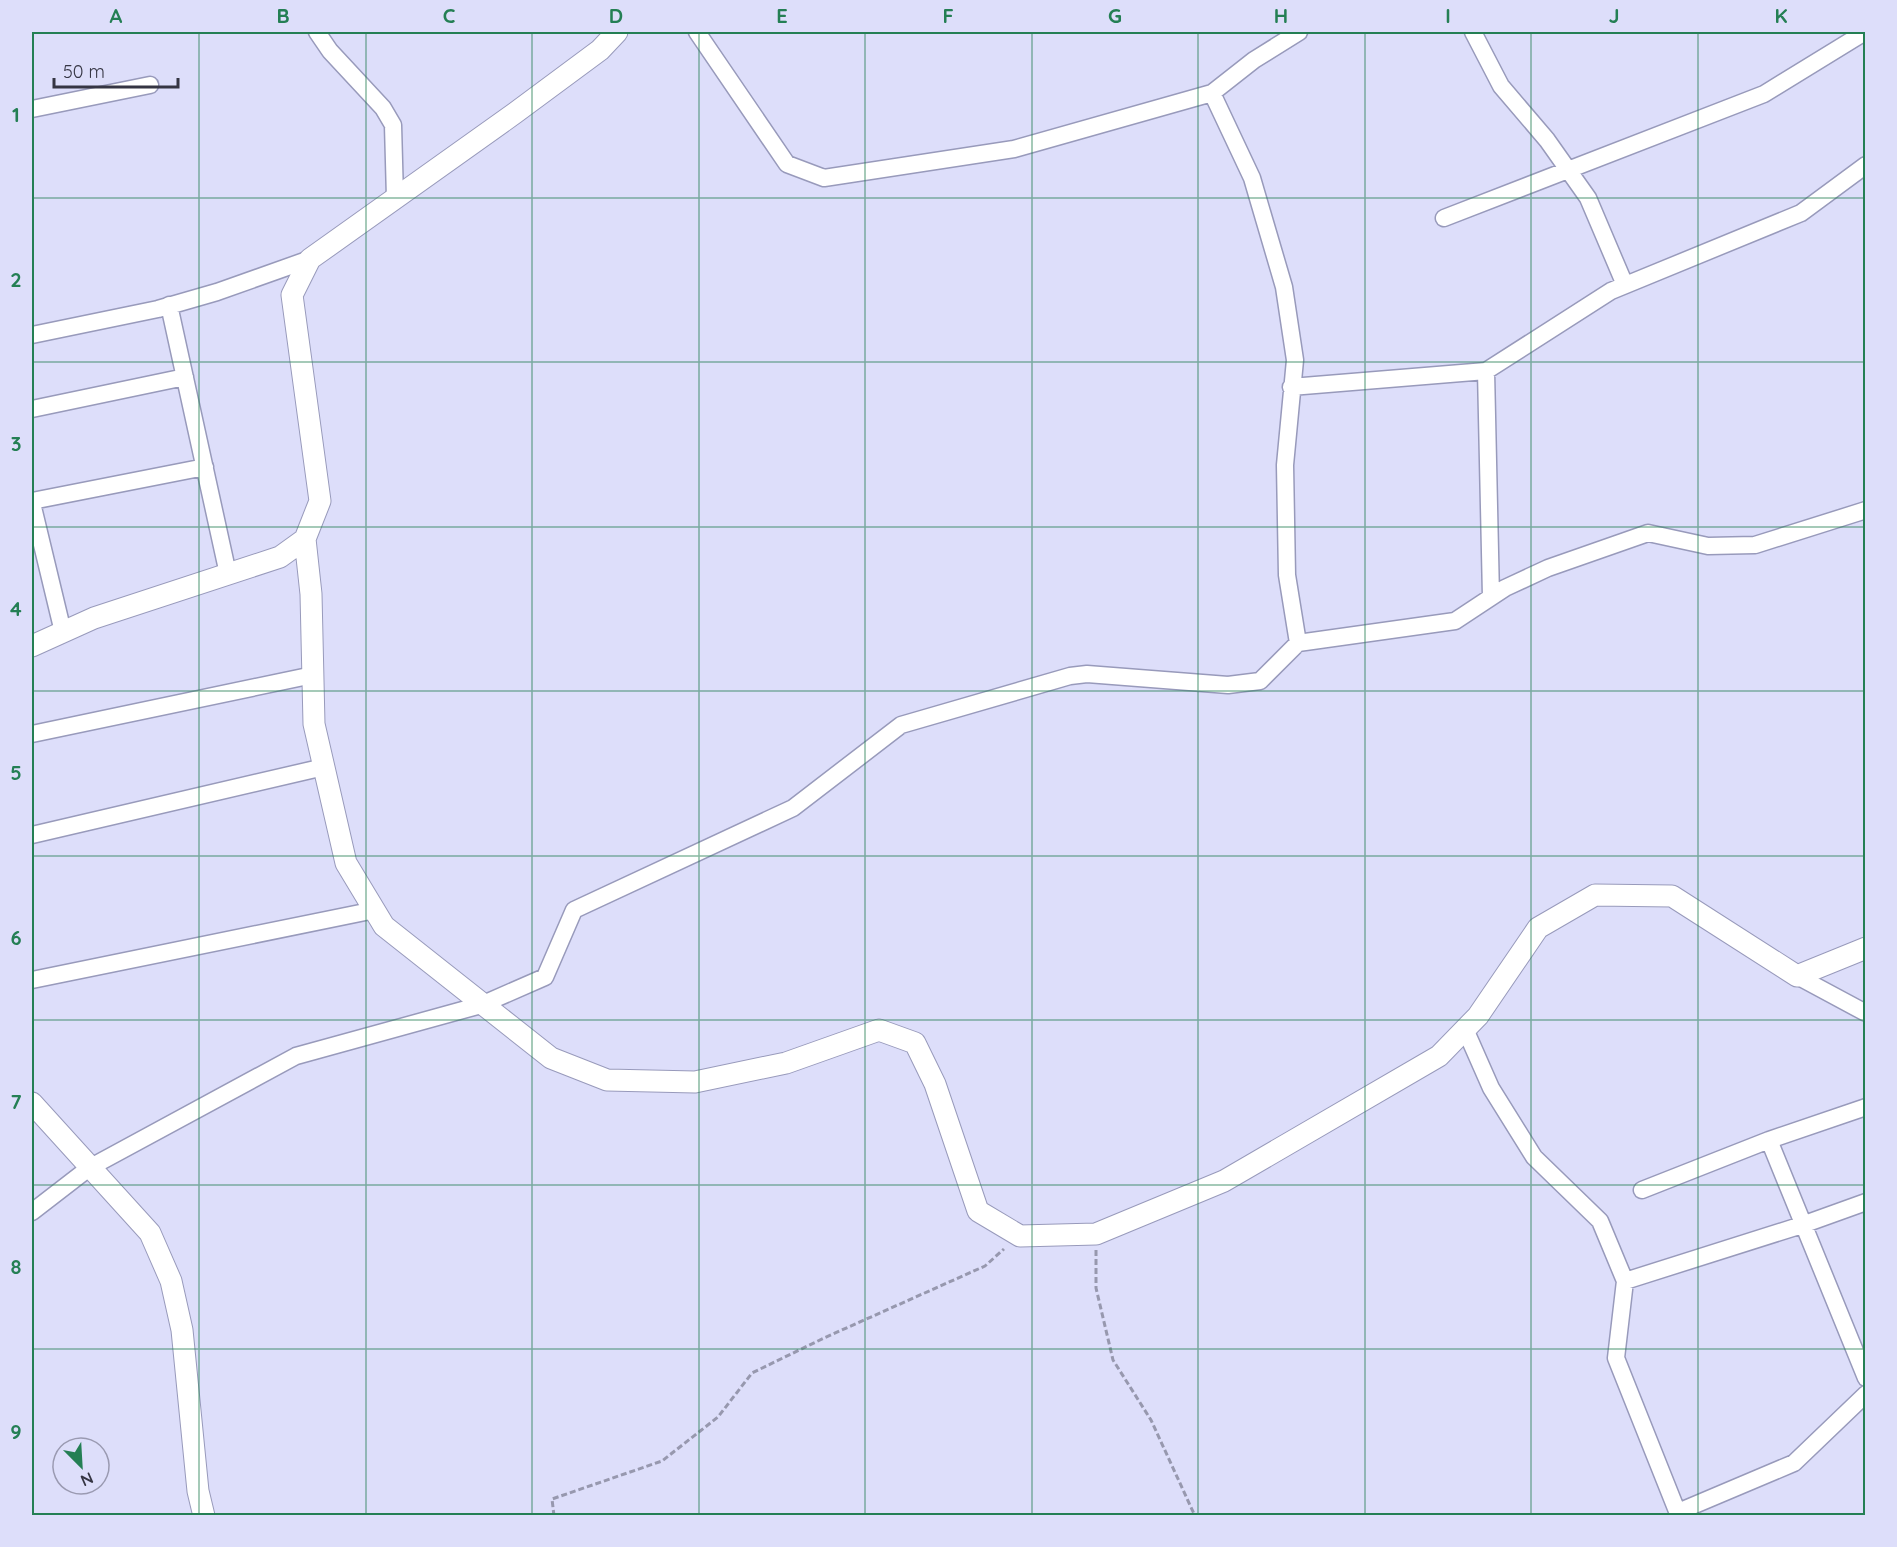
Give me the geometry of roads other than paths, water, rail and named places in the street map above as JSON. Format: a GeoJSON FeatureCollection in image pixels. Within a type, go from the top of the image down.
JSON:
{"type":"FeatureCollection","features":[{"type":"Feature","properties":{"kind":"street"},"geometry":{"type":"LineString","coordinates":[[317,32],[330,51],[383,108],[393,125],[395,198]]}},
{"type":"Feature","properties":{"kind":"street"},"geometry":{"type":"LineString","coordinates":[[32,335],[169,305],[217,292],[310,260],[600,50],[617,32]]}},
{"type":"Feature","properties":{"kind":"street"},"geometry":{"type":"LineString","coordinates":[[697,32],[787,164],[824,178],[1014,149],[1212,93],[1254,60],[1299,32]]}},
{"type":"Feature","properties":{"kind":"street"},"geometry":{"type":"LineString","coordinates":[[1473,32],[1501,86],[1588,198],[1625,285]]}},
{"type":"Feature","properties":{"kind":"street"},"geometry":{"type":"LineString","coordinates":[[1444,218],[1764,94],[1865,32]]}},
{"type":"Feature","properties":{"kind":"street"},"geometry":{"type":"LineString","coordinates":[[32,109],[150,85]]}},
{"type":"Feature","properties":{"kind":"street"},"geometry":{"type":"LineString","coordinates":[[1212,93],[1252,178],[1284,287],[1295,360],[1285,465],[1287,575],[1298,643]]}},
{"type":"Feature","properties":{"kind":"street"},"geometry":{"type":"LineString","coordinates":[[1291,387],[1486,371],[1611,291],[1801,213],[1866,165]]}},
{"type":"Feature","properties":{"kind":"street"},"geometry":{"type":"LineString","coordinates":[[310,260],[292,295],[320,501],[305,539],[311,594],[314,724],[346,862],[384,926],[481,1005],[551,1058],[607,1080],[694,1082],[786,1063],[879,1030],[915,1043],[935,1084],[978,1211],[1020,1236],[1096,1234],[1224,1181],[1439,1056],[1478,1016],[1539,928],[1595,895],[1671,896],[1797,976],[1866,1013]]}},
{"type":"Feature","properties":{"kind":"street"},"geometry":{"type":"LineString","coordinates":[[169,305],[228,574]]}},
{"type":"Feature","properties":{"kind":"street"},"geometry":{"type":"LineString","coordinates":[[1486,371],[1491,597]]}},
{"type":"Feature","properties":{"kind":"street"},"geometry":{"type":"LineString","coordinates":[[32,409],[185,377]]}},
{"type":"Feature","properties":{"kind":"street"},"geometry":{"type":"LineString","coordinates":[[63,632],[39,562],[32,502],[205,467]]}},
{"type":"Feature","properties":{"kind":"street"},"geometry":{"type":"LineString","coordinates":[[32,1212],[89,1168],[296,1056],[481,1005],[545,977],[574,910],[793,808],[901,725],[1078,675],[1228,685],[1260,681],[1298,643],[1455,621],[1505,588],[1548,568],[1648,533],[1708,546],[1755,545],[1866,510]]}},
{"type":"Feature","properties":{"kind":"street"},"geometry":{"type":"LineString","coordinates":[[32,646],[94,618],[280,557],[305,539]]}},
{"type":"Feature","properties":{"kind":"street"},"geometry":{"type":"LineString","coordinates":[[32,734],[313,675]]}},
{"type":"Feature","properties":{"kind":"street"},"geometry":{"type":"LineString","coordinates":[[32,835],[324,767]]}},
{"type":"Feature","properties":{"kind":"street"},"geometry":{"type":"LineString","coordinates":[[32,980],[375,910]]}},
{"type":"Feature","properties":{"kind":"street"},"geometry":{"type":"LineString","coordinates":[[1797,976],[1866,948]]}},
{"type":"Feature","properties":{"kind":"street"},"geometry":{"type":"LineString","coordinates":[[1466,1029],[1491,1088],[1534,1157],[1600,1221],[1625,1281],[1616,1358],[1679,1514],[1794,1462],[1866,1394]]}},
{"type":"Feature","properties":{"kind":"street"},"geometry":{"type":"LineString","coordinates":[[32,1103],[150,1233],[171,1281],[182,1330],[198,1491],[204,1515]]}},
{"type":"Feature","properties":{"kind":"street"},"geometry":{"type":"LineString","coordinates":[[1642,1190],[1769,1140],[1866,1107]]}},
{"type":"Feature","properties":{"kind":"street"},"geometry":{"type":"LineString","coordinates":[[1769,1140],[1866,1378]]}},
{"type":"Feature","properties":{"kind":"street"},"geometry":{"type":"LineString","coordinates":[[1625,1281],[1802,1225],[1866,1202]]}}]}
